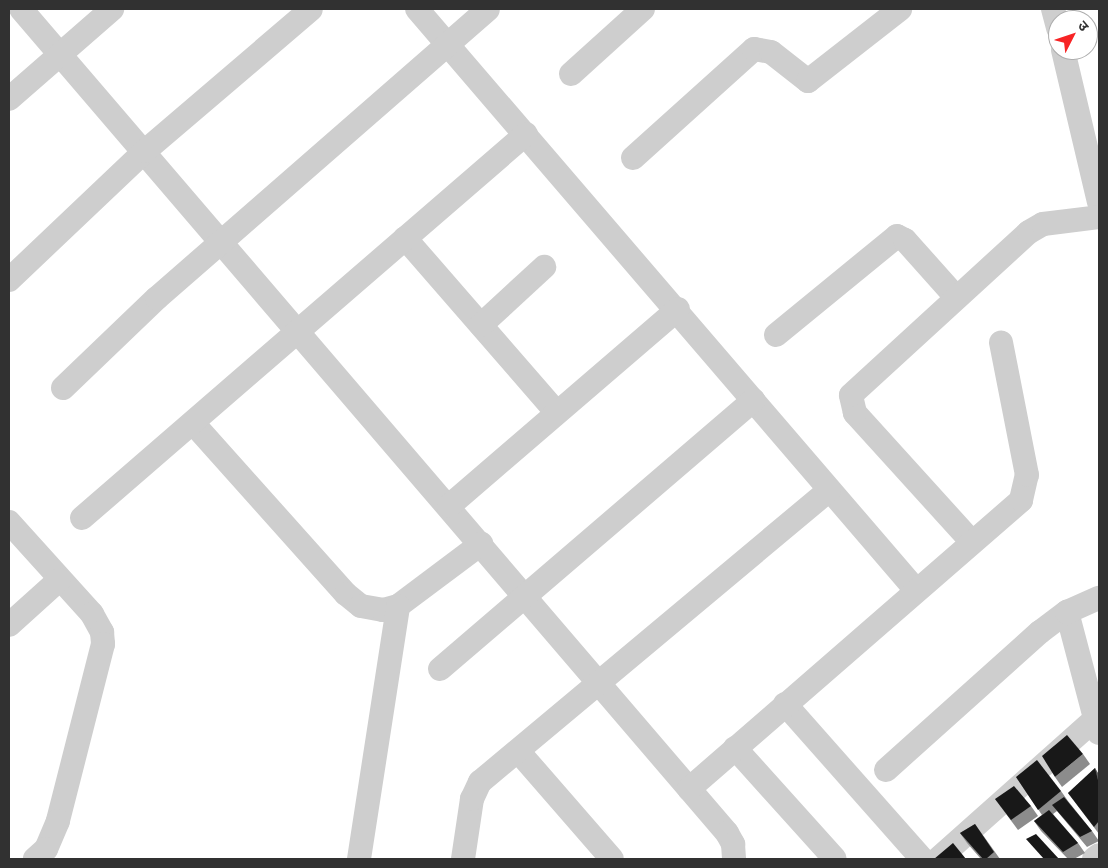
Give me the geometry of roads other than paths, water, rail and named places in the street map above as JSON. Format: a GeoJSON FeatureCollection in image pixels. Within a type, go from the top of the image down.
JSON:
{"type":"FeatureCollection","features":[{"type":"Feature","properties":{"kind":"street"},"geometry":{"type":"LineString","coordinates":[[21,9],[145,151],[220,242],[449,506],[727,833],[733,844],[734,859]]}},
{"type":"Feature","properties":{"kind":"street"},"geometry":{"type":"LineString","coordinates":[[9,98],[112,9]]}},
{"type":"Feature","properties":{"kind":"street"},"geometry":{"type":"LineString","coordinates":[[9,280],[145,151],[311,9]]}},
{"type":"Feature","properties":{"kind":"street"},"geometry":{"type":"LineString","coordinates":[[417,9],[678,309],[829,490],[915,589]]}},
{"type":"Feature","properties":{"kind":"street"},"geometry":{"type":"LineString","coordinates":[[63,388],[220,242],[488,9]]}},
{"type":"Feature","properties":{"kind":"street"},"geometry":{"type":"LineString","coordinates":[[571,74],[643,9]]}},
{"type":"Feature","properties":{"kind":"street"},"geometry":{"type":"LineString","coordinates":[[633,158],[754,50],[771,52],[808,81],[900,9]]}},
{"type":"Feature","properties":{"kind":"street"},"geometry":{"type":"LineString","coordinates":[[1065,60],[1099,202]]}},
{"type":"Feature","properties":{"kind":"street"},"geometry":{"type":"LineString","coordinates":[[82,518],[193,423],[297,330],[526,134]]}},
{"type":"Feature","properties":{"kind":"street"},"geometry":{"type":"LineString","coordinates":[[971,541],[854,413],[850,402],[856,387],[1035,228],[1099,217]]}},
{"type":"Feature","properties":{"kind":"street"},"geometry":{"type":"LineString","coordinates":[[776,335],[897,236],[905,240],[956,297]]}},
{"type":"Feature","properties":{"kind":"street"},"geometry":{"type":"LineString","coordinates":[[405,238],[556,412]]}},
{"type":"Feature","properties":{"kind":"street"},"geometry":{"type":"LineString","coordinates":[[481,325],[544,267]]}},
{"type":"Feature","properties":{"kind":"street"},"geometry":{"type":"LineString","coordinates":[[449,506],[678,309]]}},
{"type":"Feature","properties":{"kind":"street"},"geometry":{"type":"LineString","coordinates":[[689,790],[915,589],[1021,500],[1027,476],[1001,343]]}},
{"type":"Feature","properties":{"kind":"street"},"geometry":{"type":"LineString","coordinates":[[440,669],[524,595],[754,400]]}},
{"type":"Feature","properties":{"kind":"street"},"geometry":{"type":"LineString","coordinates":[[193,423],[346,594],[361,606],[374,610],[398,606],[481,544]]}},
{"type":"Feature","properties":{"kind":"street"},"geometry":{"type":"LineString","coordinates":[[464,859],[475,789],[829,490]]}},
{"type":"Feature","properties":{"kind":"street"},"geometry":{"type":"LineString","coordinates":[[9,522],[98,622],[103,644],[58,821],[46,849],[35,859]]}},
{"type":"Feature","properties":{"kind":"street"},"geometry":{"type":"LineString","coordinates":[[9,625],[59,580]]}},
{"type":"Feature","properties":{"kind":"street"},"geometry":{"type":"LineString","coordinates":[[886,770],[1040,632],[1067,612],[1099,598]]}},
{"type":"Feature","properties":{"kind":"street"},"geometry":{"type":"LineString","coordinates":[[359,859],[398,606]]}},
{"type":"Feature","properties":{"kind":"street"},"geometry":{"type":"LineString","coordinates":[[938,859],[1097,725],[1067,612]]}},
{"type":"Feature","properties":{"kind":"street"},"geometry":{"type":"LineString","coordinates":[[785,704],[922,859]]}},
{"type":"Feature","properties":{"kind":"street"},"geometry":{"type":"LineString","coordinates":[[736,748],[835,859]]}},
{"type":"Feature","properties":{"kind":"street"},"geometry":{"type":"LineString","coordinates":[[518,751],[612,859]]}},
{"type":"Feature","properties":{"kind":"street"},"geometry":{"type":"LineString","coordinates":[[1094,859],[1099,855]]}}]}
